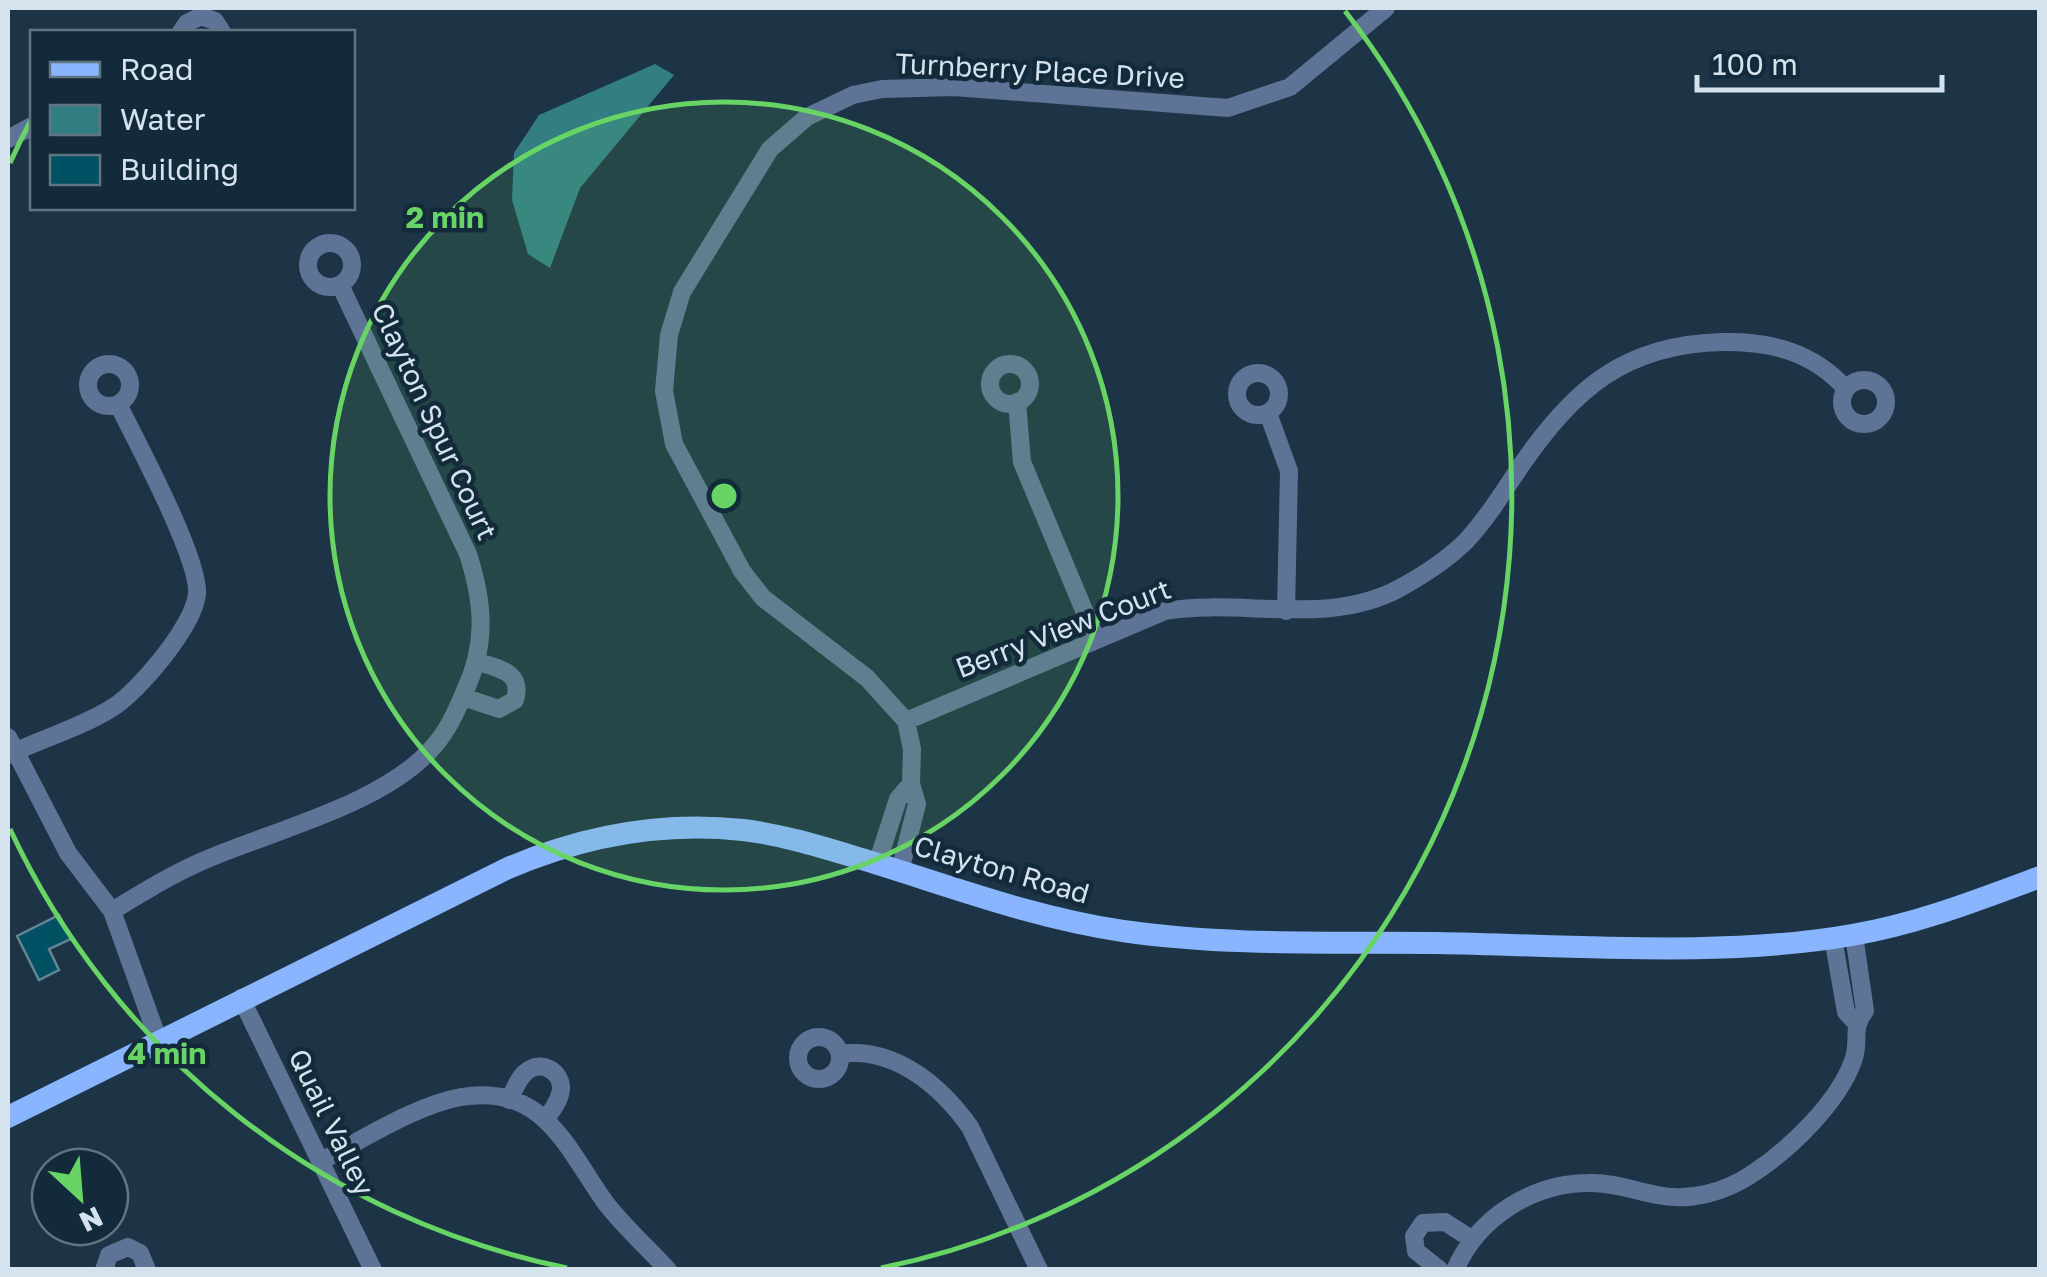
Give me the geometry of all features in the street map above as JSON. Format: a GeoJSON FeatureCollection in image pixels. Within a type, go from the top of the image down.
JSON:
{"type":"FeatureCollection","features":[{"type":"Feature","properties":{"kind":"main road","name":"Clayton Road"},"geometry":{"type":"LineString","coordinates":[[8,1117],[506,869],[592,838],[682,827],[744,830],[804,842],[1062,920],[1181,937],[1752,946],[1843,937],[1929,917],[2040,878]]}},
{"type":"Feature","properties":{"kind":"street","name":"Turnberry Place Drive"},"geometry":{"type":"LineString","coordinates":[[906,721],[867,678],[763,598],[742,572],[674,444],[667,415],[664,391],[669,336],[682,292],[770,150],[807,118],[853,95],[882,89],[954,87],[1228,108],[1290,88],[1386,8]]}},
{"type":"Feature","properties":{"kind":"street"},"geometry":{"type":"LineString","coordinates":[[182,30],[187,22],[201,16],[215,21],[221,30]]}},
{"type":"Feature","properties":{"kind":"street"},"geometry":{"type":"LineString","coordinates":[[8,139],[30,127]]}},
{"type":"Feature","properties":{"kind":"street","name":"Clayton Spur Court"},"geometry":{"type":"LineString","coordinates":[[112,911],[204,860],[378,790],[407,772],[449,727],[478,662],[482,634],[476,580],[468,554],[340,284]]}},
{"type":"Feature","properties":{"kind":"street","name":"Berry View Court"},"geometry":{"type":"LineString","coordinates":[[906,721],[1165,611],[1189,607],[1286,611],[1337,606],[1394,591],[1444,559],[1477,528],[1544,431],[1580,392],[1602,376],[1655,351],[1712,342],[1773,345],[1828,369],[1846,389]]}},
{"type":"Feature","properties":{"kind":"street"},"geometry":{"type":"LineString","coordinates":[[1017,402],[1022,462],[1096,640]]}},
{"type":"Feature","properties":{"kind":"street"},"geometry":{"type":"LineString","coordinates":[[118,404],[189,555],[197,594],[172,644],[128,697],[109,710],[10,748],[68,853],[112,911],[158,1039]]}},
{"type":"Feature","properties":{"kind":"street"},"geometry":{"type":"LineString","coordinates":[[1268,413],[1289,471],[1286,611]]}},
{"type":"Feature","properties":{"kind":"street"},"geometry":{"type":"LineString","coordinates":[[462,697],[498,709],[515,700],[518,686],[514,676],[478,662]]}},
{"type":"Feature","properties":{"kind":"street"},"geometry":{"type":"LineString","coordinates":[[900,871],[916,804],[910,784],[912,749],[906,721]]}},
{"type":"Feature","properties":{"kind":"street"},"geometry":{"type":"LineString","coordinates":[[877,864],[898,799],[910,784]]}},
{"type":"Feature","properties":{"kind":"street"},"geometry":{"type":"LineString","coordinates":[[1455,1270],[1473,1240],[1500,1212],[1549,1188],[1590,1182],[1678,1197],[1716,1193],[1751,1174],[1819,1114],[1842,1087],[1855,1057],[1856,1023],[1846,1012],[1843,937]]}},
{"type":"Feature","properties":{"kind":"street","name":"Quail Valley"},"geometry":{"type":"LineString","coordinates":[[242,998],[373,1270]]}},
{"type":"Feature","properties":{"kind":"street"},"geometry":{"type":"LineString","coordinates":[[840,1054],[861,1052],[904,1066],[941,1092],[956,1108],[970,1127],[1039,1270]]}},
{"type":"Feature","properties":{"kind":"street"},"geometry":{"type":"LineString","coordinates":[[509,1100],[526,1071],[539,1066],[552,1070],[560,1081],[560,1094],[546,1119]]}},
{"type":"Feature","properties":{"kind":"street"},"geometry":{"type":"LineString","coordinates":[[321,1161],[439,1103],[462,1097],[509,1100],[546,1119],[568,1142],[618,1217],[668,1270]]}},
{"type":"Feature","properties":{"kind":"street"},"geometry":{"type":"LineString","coordinates":[[1440,1270],[1416,1251],[1414,1236],[1423,1223],[1444,1222],[1473,1240]]}},
{"type":"Feature","properties":{"kind":"street"},"geometry":{"type":"LineString","coordinates":[[104,1270],[109,1255],[128,1247],[140,1253],[147,1270]]}},
{"type":"Feature","properties":{"kind":"water"},"geometry":{"type":"Polygon","coordinates":[[[655,64],[674,75],[580,188],[550,268],[528,254],[512,200],[514,153],[539,115],[655,64]]]}},
{"type":"Feature","properties":{"kind":"building"},"geometry":{"type":"Polygon","coordinates":[[[59,915],[71,939],[49,949],[59,970],[39,980],[17,936],[59,915]]]}}]}
